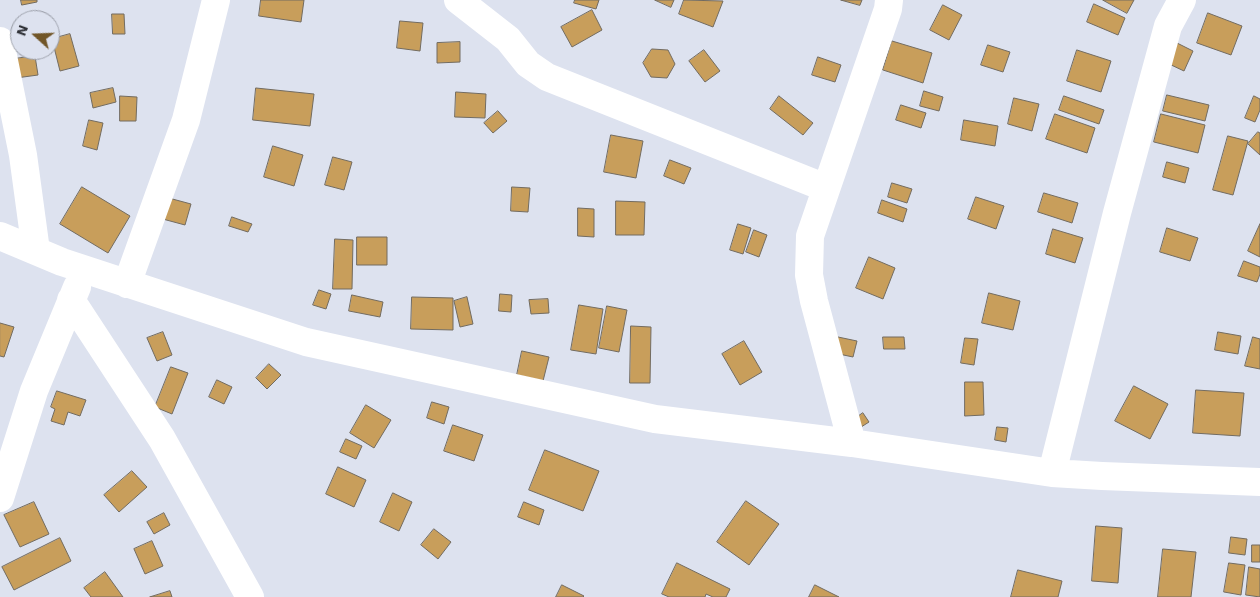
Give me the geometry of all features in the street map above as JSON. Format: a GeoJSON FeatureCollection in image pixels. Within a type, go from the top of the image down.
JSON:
{"type":"FeatureCollection","features":[{"type":"Feature","properties":{"kind":"street"},"geometry":{"type":"LineString","coordinates":[[127,284],[186,120],[216,0]]}},
{"type":"Feature","properties":{"kind":"street"},"geometry":{"type":"LineString","coordinates":[[458,0],[508,39],[528,64],[547,77],[826,188]]}},
{"type":"Feature","properties":{"kind":"street"},"geometry":{"type":"LineString","coordinates":[[852,443],[814,302],[809,275],[810,236],[888,8],[888,0]]}},
{"type":"Feature","properties":{"kind":"street"},"geometry":{"type":"LineString","coordinates":[[1052,473],[1115,222],[1165,35],[1182,0]]}},
{"type":"Feature","properties":{"kind":"street"},"geometry":{"type":"LineString","coordinates":[[0,41],[23,155],[36,251]]}},
{"type":"Feature","properties":{"kind":"street"},"geometry":{"type":"LineString","coordinates":[[0,236],[62,262],[306,342],[655,419],[852,443],[1052,473],[1260,482]]}},
{"type":"Feature","properties":{"kind":"street"},"geometry":{"type":"LineString","coordinates":[[0,498],[34,391],[84,269]]}},
{"type":"Feature","properties":{"kind":"street"},"geometry":{"type":"LineString","coordinates":[[71,300],[162,439],[250,597]]}},
{"type":"Feature","properties":{"kind":"building"},"geometry":{"type":"Polygon","coordinates":[[[21,0],[37,0],[37,2],[22,5],[21,0]]]}},
{"type":"Feature","properties":{"kind":"building"},"geometry":{"type":"Polygon","coordinates":[[[261,0],[304,0],[301,22],[259,16],[261,0]]]}},
{"type":"Feature","properties":{"kind":"building"},"geometry":{"type":"Polygon","coordinates":[[[575,0],[599,0],[596,9],[574,3],[575,0]]]}},
{"type":"Feature","properties":{"kind":"building"},"geometry":{"type":"Polygon","coordinates":[[[655,0],[674,0],[671,7],[655,0]]]}},
{"type":"Feature","properties":{"kind":"building"},"geometry":{"type":"Polygon","coordinates":[[[684,0],[723,1],[713,27],[679,14],[684,0]]]}},
{"type":"Feature","properties":{"kind":"building"},"geometry":{"type":"Polygon","coordinates":[[[841,0],[862,0],[860,5],[841,0]]]}},
{"type":"Feature","properties":{"kind":"building"},"geometry":{"type":"Polygon","coordinates":[[[1103,0],[1134,0],[1127,13],[1103,0]]]}},
{"type":"Feature","properties":{"kind":"building"},"geometry":{"type":"Polygon","coordinates":[[[1094,4],[1125,18],[1118,35],[1087,22],[1094,4]]]}},
{"type":"Feature","properties":{"kind":"building"},"geometry":{"type":"Polygon","coordinates":[[[943,5],[962,15],[949,40],[930,30],[943,5]]]}},
{"type":"Feature","properties":{"kind":"building"},"geometry":{"type":"Polygon","coordinates":[[[592,10],[602,30],[572,47],[561,27],[592,10]]]}},
{"type":"Feature","properties":{"kind":"building"},"geometry":{"type":"Polygon","coordinates":[[[1208,13],[1242,26],[1231,55],[1197,43],[1208,13]]]}},
{"type":"Feature","properties":{"kind":"building"},"geometry":{"type":"Polygon","coordinates":[[[112,14],[124,14],[125,34],[113,34],[112,14]]]}},
{"type":"Feature","properties":{"kind":"building"},"geometry":{"type":"Polygon","coordinates":[[[400,21],[423,23],[420,51],[397,48],[400,21]]]}},
{"type":"Feature","properties":{"kind":"building"},"geometry":{"type":"Polygon","coordinates":[[[70,34],[79,66],[60,71],[57,60],[60,60],[60,37],[70,34]]]}},
{"type":"Feature","properties":{"kind":"building"},"geometry":{"type":"Polygon","coordinates":[[[892,41],[932,53],[923,83],[883,70],[892,41]]]}},
{"type":"Feature","properties":{"kind":"building"},"geometry":{"type":"Polygon","coordinates":[[[460,42],[460,62],[437,63],[437,43],[460,42]]]}},
{"type":"Feature","properties":{"kind":"building"},"geometry":{"type":"Polygon","coordinates":[[[1177,43],[1193,51],[1184,71],[1167,63],[1177,43]]]}},
{"type":"Feature","properties":{"kind":"building"},"geometry":{"type":"Polygon","coordinates":[[[988,45],[1010,52],[1003,72],[981,65],[988,45]]]}},
{"type":"Feature","properties":{"kind":"building"},"geometry":{"type":"Polygon","coordinates":[[[652,49],[668,50],[675,64],[667,78],[651,77],[643,63],[652,49]]]}},
{"type":"Feature","properties":{"kind":"building"},"geometry":{"type":"Polygon","coordinates":[[[704,50],[720,71],[705,82],[689,61],[704,50]]]}},
{"type":"Feature","properties":{"kind":"building"},"geometry":{"type":"Polygon","coordinates":[[[1077,50],[1111,61],[1101,92],[1067,81],[1077,50]]]}},
{"type":"Feature","properties":{"kind":"building"},"geometry":{"type":"Polygon","coordinates":[[[818,57],[841,65],[835,82],[812,75],[818,57]]]}},
{"type":"Feature","properties":{"kind":"building"},"geometry":{"type":"Polygon","coordinates":[[[14,60],[36,60],[38,75],[16,78],[14,60]]]}},
{"type":"Feature","properties":{"kind":"building"},"geometry":{"type":"Polygon","coordinates":[[[113,88],[116,102],[93,108],[90,93],[113,88]]]}},
{"type":"Feature","properties":{"kind":"building"},"geometry":{"type":"Polygon","coordinates":[[[256,88],[314,94],[310,126],[253,120],[256,88]]]}},
{"type":"Feature","properties":{"kind":"building"},"geometry":{"type":"Polygon","coordinates":[[[924,91],[943,97],[939,111],[920,106],[924,91]]]}},
{"type":"Feature","properties":{"kind":"building"},"geometry":{"type":"Polygon","coordinates":[[[456,92],[486,94],[485,118],[455,117],[456,92]]]}},
{"type":"Feature","properties":{"kind":"building"},"geometry":{"type":"Polygon","coordinates":[[[1167,95],[1209,105],[1205,121],[1163,111],[1167,95]]]}},
{"type":"Feature","properties":{"kind":"building"},"geometry":{"type":"Polygon","coordinates":[[[120,96],[137,97],[136,121],[120,121],[120,96]]]}},
{"type":"Feature","properties":{"kind":"building"},"geometry":{"type":"Polygon","coordinates":[[[779,96],[813,123],[803,135],[770,109],[779,96]]]}},
{"type":"Feature","properties":{"kind":"building"},"geometry":{"type":"Polygon","coordinates":[[[1064,96],[1104,110],[1099,124],[1059,110],[1064,96]]]}},
{"type":"Feature","properties":{"kind":"building"},"geometry":{"type":"Polygon","coordinates":[[[1254,96],[1260,99],[1260,110],[1255,122],[1245,118],[1254,96]]]}},
{"type":"Feature","properties":{"kind":"building"},"geometry":{"type":"Polygon","coordinates":[[[1014,98],[1039,104],[1032,131],[1008,124],[1014,98]]]}},
{"type":"Feature","properties":{"kind":"building"},"geometry":{"type":"Polygon","coordinates":[[[901,105],[926,113],[921,128],[896,120],[901,105]]]}},
{"type":"Feature","properties":{"kind":"building"},"geometry":{"type":"Polygon","coordinates":[[[498,111],[507,121],[493,133],[484,123],[498,111]]]}},
{"type":"Feature","properties":{"kind":"building"},"geometry":{"type":"Polygon","coordinates":[[[1055,114],[1095,128],[1087,153],[1046,139],[1055,114]]]}},
{"type":"Feature","properties":{"kind":"building"},"geometry":{"type":"Polygon","coordinates":[[[1161,114],[1205,125],[1198,153],[1154,142],[1161,114]]]}},
{"type":"Feature","properties":{"kind":"building"},"geometry":{"type":"Polygon","coordinates":[[[89,120],[103,123],[97,150],[83,146],[89,120]]]}},
{"type":"Feature","properties":{"kind":"building"},"geometry":{"type":"Polygon","coordinates":[[[964,120],[998,126],[995,146],[961,140],[964,120]]]}},
{"type":"Feature","properties":{"kind":"building"},"geometry":{"type":"Polygon","coordinates":[[[1258,132],[1260,133],[1260,155],[1248,144],[1258,132]]]}},
{"type":"Feature","properties":{"kind":"building"},"geometry":{"type":"Polygon","coordinates":[[[611,135],[643,141],[636,178],[604,172],[611,135]]]}},
{"type":"Feature","properties":{"kind":"building"},"geometry":{"type":"Polygon","coordinates":[[[1228,136],[1248,141],[1233,195],[1213,190],[1228,136]]]}},
{"type":"Feature","properties":{"kind":"building"},"geometry":{"type":"Polygon","coordinates":[[[273,146],[303,155],[294,186],[264,177],[273,146]]]}},
{"type":"Feature","properties":{"kind":"building"},"geometry":{"type":"Polygon","coordinates":[[[333,157],[352,162],[344,190],[325,185],[333,157]]]}},
{"type":"Feature","properties":{"kind":"building"},"geometry":{"type":"Polygon","coordinates":[[[670,160],[691,168],[684,184],[664,176],[670,160]]]}},
{"type":"Feature","properties":{"kind":"building"},"geometry":{"type":"Polygon","coordinates":[[[1167,162],[1189,168],[1185,183],[1163,177],[1167,162]]]}},
{"type":"Feature","properties":{"kind":"building"},"geometry":{"type":"Polygon","coordinates":[[[892,183],[912,189],[907,203],[888,197],[892,183]]]}},
{"type":"Feature","properties":{"kind":"building"},"geometry":{"type":"Polygon","coordinates":[[[82,187],[130,216],[108,253],[60,224],[82,187]]]}},
{"type":"Feature","properties":{"kind":"building"},"geometry":{"type":"Polygon","coordinates":[[[512,187],[530,188],[528,212],[511,211],[512,187]]]}},
{"type":"Feature","properties":{"kind":"building"},"geometry":{"type":"Polygon","coordinates":[[[1044,193],[1078,203],[1072,223],[1038,212],[1044,193]]]}},
{"type":"Feature","properties":{"kind":"building"},"geometry":{"type":"Polygon","coordinates":[[[165,197],[191,204],[185,225],[159,218],[165,197]]]}},
{"type":"Feature","properties":{"kind":"building"},"geometry":{"type":"Polygon","coordinates":[[[976,197],[1004,206],[996,229],[968,219],[976,197]]]}},
{"type":"Feature","properties":{"kind":"building"},"geometry":{"type":"Polygon","coordinates":[[[882,200],[907,209],[903,222],[878,213],[882,200]]]}},
{"type":"Feature","properties":{"kind":"building"},"geometry":{"type":"Polygon","coordinates":[[[616,201],[645,202],[644,235],[616,235],[616,201]]]}},
{"type":"Feature","properties":{"kind":"building"},"geometry":{"type":"Polygon","coordinates":[[[578,208],[594,209],[594,237],[578,236],[578,208]]]}},
{"type":"Feature","properties":{"kind":"building"},"geometry":{"type":"Polygon","coordinates":[[[232,217],[252,224],[248,232],[229,226],[232,217]]]}},
{"type":"Feature","properties":{"kind":"building"},"geometry":{"type":"Polygon","coordinates":[[[738,224],[751,228],[743,254],[730,250],[738,224]]]}},
{"type":"Feature","properties":{"kind":"building"},"geometry":{"type":"Polygon","coordinates":[[[1260,224],[1260,257],[1248,251],[1260,224]]]}},
{"type":"Feature","properties":{"kind":"building"},"geometry":{"type":"Polygon","coordinates":[[[1167,228],[1198,238],[1190,261],[1160,252],[1167,228]]]}},
{"type":"Feature","properties":{"kind":"building"},"geometry":{"type":"Polygon","coordinates":[[[1053,229],[1083,238],[1075,263],[1046,254],[1053,229]]]}},
{"type":"Feature","properties":{"kind":"building"},"geometry":{"type":"Polygon","coordinates":[[[754,230],[767,235],[759,257],[746,252],[754,230]]]}},
{"type":"Feature","properties":{"kind":"building"},"geometry":{"type":"Polygon","coordinates":[[[357,237],[387,237],[387,265],[357,265],[357,237]]]}},
{"type":"Feature","properties":{"kind":"building"},"geometry":{"type":"Polygon","coordinates":[[[335,239],[353,240],[352,289],[333,289],[335,239]]]}},
{"type":"Feature","properties":{"kind":"building"},"geometry":{"type":"Polygon","coordinates":[[[869,257],[895,268],[883,299],[856,288],[869,257]]]}},
{"type":"Feature","properties":{"kind":"building"},"geometry":{"type":"Polygon","coordinates":[[[1244,261],[1260,267],[1257,282],[1238,276],[1244,261]]]}},
{"type":"Feature","properties":{"kind":"building"},"geometry":{"type":"Polygon","coordinates":[[[319,290],[331,294],[326,309],[313,305],[319,290]]]}},
{"type":"Feature","properties":{"kind":"building"},"geometry":{"type":"Polygon","coordinates":[[[989,293],[1020,301],[1013,330],[982,323],[989,293]]]}},
{"type":"Feature","properties":{"kind":"building"},"geometry":{"type":"Polygon","coordinates":[[[500,294],[512,295],[511,312],[499,311],[500,294]]]}},
{"type":"Feature","properties":{"kind":"building"},"geometry":{"type":"Polygon","coordinates":[[[352,295],[383,302],[380,317],[349,311],[352,295]]]}},
{"type":"Feature","properties":{"kind":"building"},"geometry":{"type":"Polygon","coordinates":[[[412,297],[453,298],[453,330],[411,329],[412,297]]]}},
{"type":"Feature","properties":{"kind":"building"},"geometry":{"type":"Polygon","coordinates":[[[467,297],[473,324],[460,327],[454,301],[467,297]]]}},
{"type":"Feature","properties":{"kind":"building"},"geometry":{"type":"Polygon","coordinates":[[[548,299],[549,313],[531,314],[529,300],[548,299]]]}},
{"type":"Feature","properties":{"kind":"building"},"geometry":{"type":"Polygon","coordinates":[[[579,305],[603,309],[596,354],[571,350],[579,305]]]}},
{"type":"Feature","properties":{"kind":"building"},"geometry":{"type":"Polygon","coordinates":[[[607,306],[627,310],[619,352],[599,348],[607,306]]]}},
{"type":"Feature","properties":{"kind":"building"},"geometry":{"type":"Polygon","coordinates":[[[0,323],[14,327],[4,357],[0,356],[0,323]]]}},
{"type":"Feature","properties":{"kind":"building"},"geometry":{"type":"Polygon","coordinates":[[[631,326],[651,327],[650,383],[630,383],[631,326]]]}},
{"type":"Feature","properties":{"kind":"building"},"geometry":{"type":"Polygon","coordinates":[[[163,332],[172,355],[157,361],[147,338],[163,332]]]}},
{"type":"Feature","properties":{"kind":"building"},"geometry":{"type":"Polygon","coordinates":[[[1218,332],[1241,336],[1238,354],[1215,350],[1218,332]]]}},
{"type":"Feature","properties":{"kind":"building"},"geometry":{"type":"Polygon","coordinates":[[[838,337],[857,341],[853,357],[834,353],[838,337]]]}},
{"type":"Feature","properties":{"kind":"building"},"geometry":{"type":"Polygon","coordinates":[[[883,337],[904,337],[905,349],[884,349],[883,337]]]}},
{"type":"Feature","properties":{"kind":"building"},"geometry":{"type":"Polygon","coordinates":[[[1253,337],[1260,339],[1260,369],[1245,366],[1253,337]]]}},
{"type":"Feature","properties":{"kind":"building"},"geometry":{"type":"Polygon","coordinates":[[[965,338],[978,339],[974,365],[961,363],[965,338]]]}},
{"type":"Feature","properties":{"kind":"building"},"geometry":{"type":"Polygon","coordinates":[[[744,341],[762,372],[740,385],[722,354],[744,341]]]}},
{"type":"Feature","properties":{"kind":"building"},"geometry":{"type":"Polygon","coordinates":[[[522,351],[549,357],[543,381],[517,375],[522,351]]]}},
{"type":"Feature","properties":{"kind":"building"},"geometry":{"type":"Polygon","coordinates":[[[269,364],[281,375],[267,389],[256,378],[269,364]]]}},
{"type":"Feature","properties":{"kind":"building"},"geometry":{"type":"Polygon","coordinates":[[[171,367],[188,373],[172,414],[155,407],[171,367]]]}},
{"type":"Feature","properties":{"kind":"building"},"geometry":{"type":"Polygon","coordinates":[[[217,380],[232,387],[224,404],[209,397],[217,380]]]}},
{"type":"Feature","properties":{"kind":"building"},"geometry":{"type":"Polygon","coordinates":[[[965,382],[983,382],[984,415],[965,416],[965,382]]]}},
{"type":"Feature","properties":{"kind":"building"},"geometry":{"type":"Polygon","coordinates":[[[1134,386],[1168,404],[1150,439],[1115,421],[1134,386]]]}},
{"type":"Feature","properties":{"kind":"building"},"geometry":{"type":"Polygon","coordinates":[[[1196,390],[1244,393],[1240,436],[1193,433],[1196,390]]]}},
{"type":"Feature","properties":{"kind":"building"},"geometry":{"type":"Polygon","coordinates":[[[57,391],[86,400],[80,416],[68,412],[64,425],[51,421],[55,409],[51,407],[57,391]]]}},
{"type":"Feature","properties":{"kind":"building"},"geometry":{"type":"Polygon","coordinates":[[[432,402],[449,407],[444,424],[427,418],[432,402]]]}},
{"type":"Feature","properties":{"kind":"building"},"geometry":{"type":"Polygon","coordinates":[[[366,405],[391,420],[374,448],[350,433],[366,405]]]}},
{"type":"Feature","properties":{"kind":"building"},"geometry":{"type":"Polygon","coordinates":[[[863,413],[869,422],[858,429],[852,421],[863,413]]]}},
{"type":"Feature","properties":{"kind":"building"},"geometry":{"type":"Polygon","coordinates":[[[453,425],[483,435],[474,461],[444,451],[453,425]]]}},
{"type":"Feature","properties":{"kind":"building"},"geometry":{"type":"Polygon","coordinates":[[[997,427],[1008,428],[1006,442],[995,440],[997,427]]]}},
{"type":"Feature","properties":{"kind":"building"},"geometry":{"type":"Polygon","coordinates":[[[346,439],[362,446],[356,459],[340,452],[346,439]]]}},
{"type":"Feature","properties":{"kind":"building"},"geometry":{"type":"Polygon","coordinates":[[[545,450],[599,471],[583,511],[529,490],[545,450]]]}},
{"type":"Feature","properties":{"kind":"building"},"geometry":{"type":"Polygon","coordinates":[[[338,467],[366,480],[354,507],[326,494],[338,467]]]}},
{"type":"Feature","properties":{"kind":"building"},"geometry":{"type":"Polygon","coordinates":[[[132,471],[147,487],[119,512],[104,495],[132,471]]]}},
{"type":"Feature","properties":{"kind":"building"},"geometry":{"type":"Polygon","coordinates":[[[393,493],[412,502],[399,531],[380,522],[393,493]]]}},
{"type":"Feature","properties":{"kind":"building"},"geometry":{"type":"Polygon","coordinates":[[[746,501],[779,524],[749,565],[717,542],[746,501]]]}},
{"type":"Feature","properties":{"kind":"building"},"geometry":{"type":"Polygon","coordinates":[[[34,502],[49,534],[20,547],[4,515],[34,502]]]}},
{"type":"Feature","properties":{"kind":"building"},"geometry":{"type":"Polygon","coordinates":[[[524,502],[544,510],[539,525],[518,517],[524,502]]]}},
{"type":"Feature","properties":{"kind":"building"},"geometry":{"type":"Polygon","coordinates":[[[164,513],[170,525],[154,534],[147,522],[164,513]]]}},
{"type":"Feature","properties":{"kind":"building"},"geometry":{"type":"Polygon","coordinates":[[[1096,526],[1122,528],[1118,583],[1092,581],[1096,526]]]}},
{"type":"Feature","properties":{"kind":"building"},"geometry":{"type":"Polygon","coordinates":[[[434,529],[451,542],[438,559],[421,545],[434,529]]]}},
{"type":"Feature","properties":{"kind":"building"},"geometry":{"type":"Polygon","coordinates":[[[1231,537],[1247,539],[1245,555],[1229,553],[1231,537]]]}},
{"type":"Feature","properties":{"kind":"building"},"geometry":{"type":"Polygon","coordinates":[[[60,538],[71,561],[14,590],[2,567],[60,538]]]}},
{"type":"Feature","properties":{"kind":"building"},"geometry":{"type":"Polygon","coordinates":[[[152,541],[163,566],[145,574],[134,549],[152,541]]]}},
{"type":"Feature","properties":{"kind":"building"},"geometry":{"type":"Polygon","coordinates":[[[1252,545],[1260,545],[1260,562],[1252,562],[1252,545]]]}},
{"type":"Feature","properties":{"kind":"building"},"geometry":{"type":"Polygon","coordinates":[[[1163,549],[1196,552],[1191,597],[1158,597],[1163,549]]]}},
{"type":"Feature","properties":{"kind":"building"},"geometry":{"type":"Polygon","coordinates":[[[677,563],[730,589],[726,597],[713,597],[706,594],[705,597],[669,597],[662,594],[677,563]]]}},
{"type":"Feature","properties":{"kind":"building"},"geometry":{"type":"Polygon","coordinates":[[[1229,563],[1245,565],[1241,595],[1224,592],[1229,563]]]}},
{"type":"Feature","properties":{"kind":"building"},"geometry":{"type":"Polygon","coordinates":[[[1249,567],[1260,569],[1260,597],[1246,595],[1249,567]]]}},
{"type":"Feature","properties":{"kind":"building"},"geometry":{"type":"Polygon","coordinates":[[[1018,570],[1062,581],[1058,597],[1011,597],[1018,570]]]}},
{"type":"Feature","properties":{"kind":"building"},"geometry":{"type":"Polygon","coordinates":[[[105,572],[123,597],[91,597],[84,588],[105,572]]]}},
{"type":"Feature","properties":{"kind":"building"},"geometry":{"type":"Polygon","coordinates":[[[562,585],[584,596],[556,597],[562,585]]]}},
{"type":"Feature","properties":{"kind":"building"},"geometry":{"type":"Polygon","coordinates":[[[815,585],[839,597],[809,597],[815,585]]]}},
{"type":"Feature","properties":{"kind":"building"},"geometry":{"type":"Polygon","coordinates":[[[170,591],[172,597],[150,597],[170,591]]]}}]}
